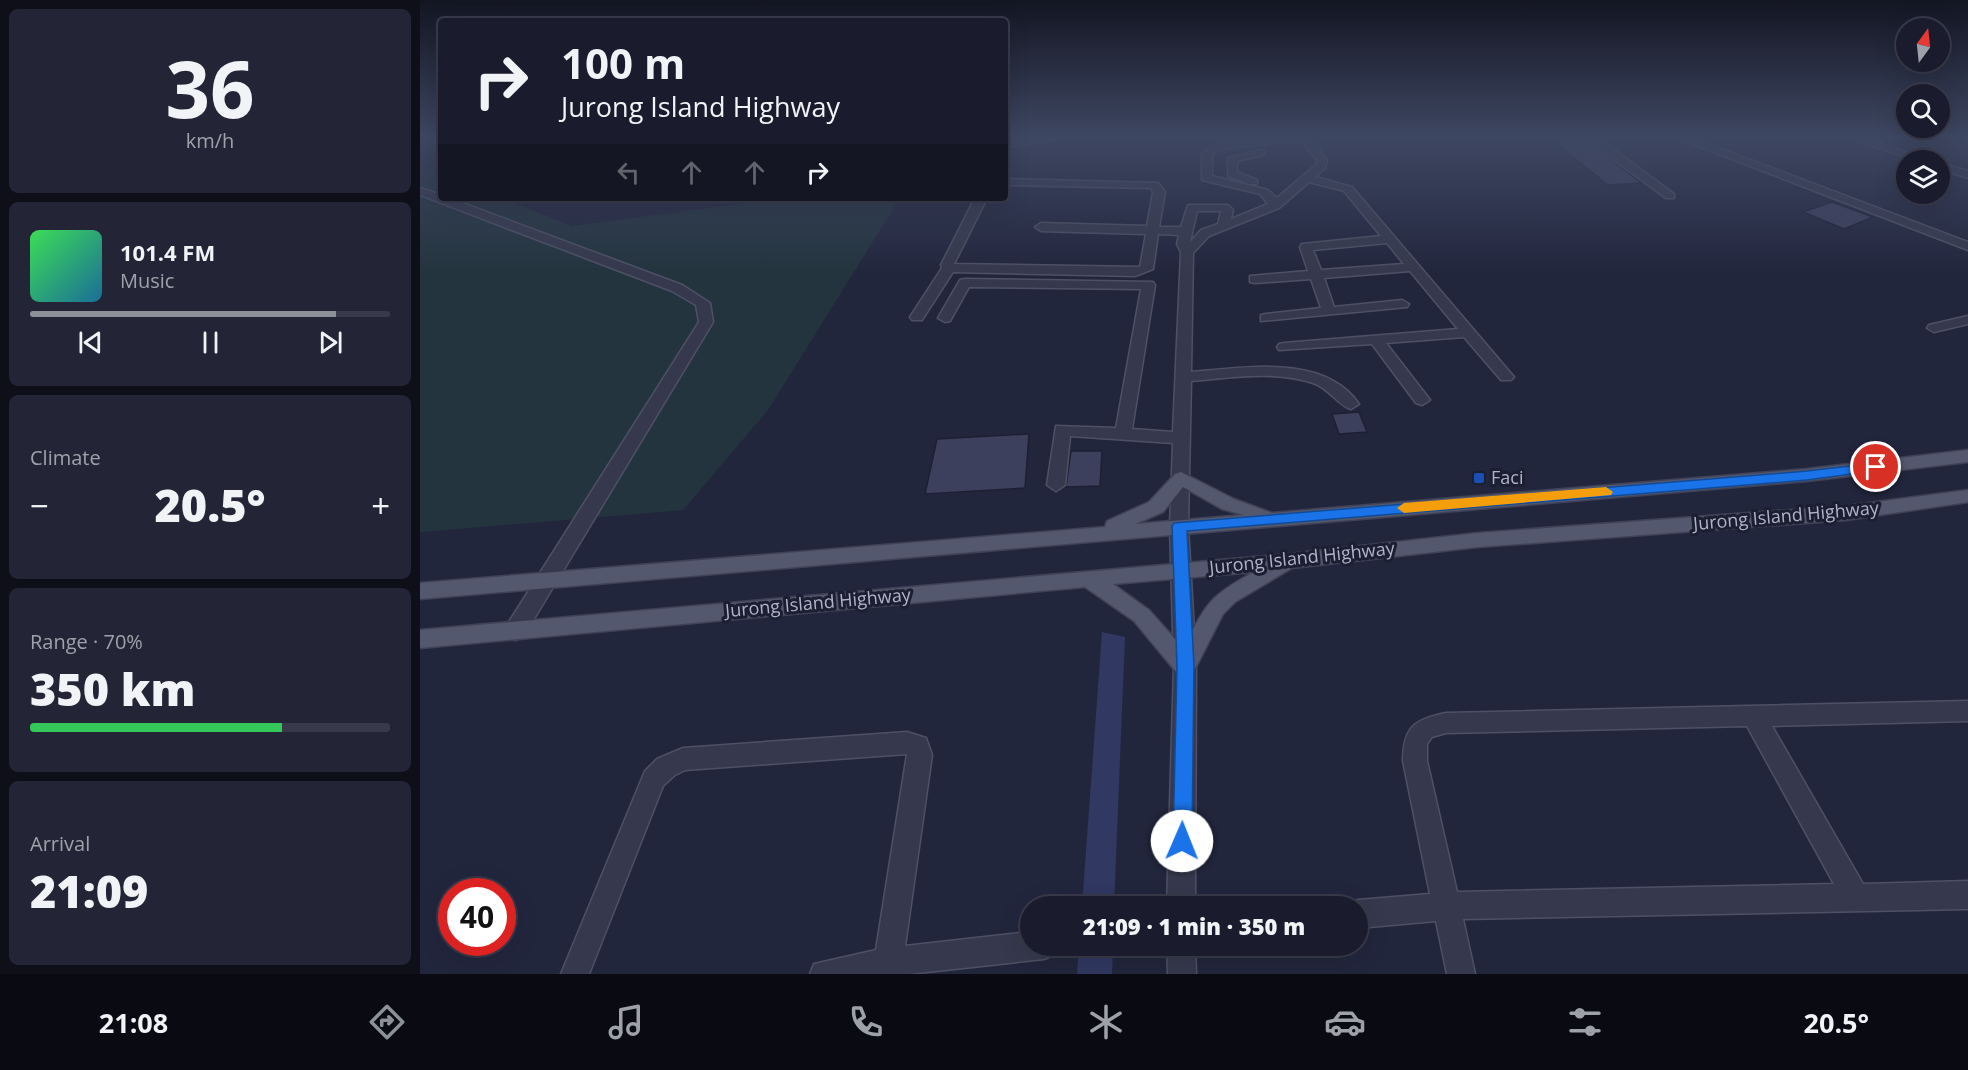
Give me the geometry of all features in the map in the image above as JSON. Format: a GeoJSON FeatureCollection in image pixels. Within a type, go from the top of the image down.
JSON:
{"type":"FeatureCollection","features":[{"type":"Feature","properties":{"kind":"main road"},"geometry":{"type":"LineString","coordinates":[[420,591],[1179,526],[1807,476],[1968,456]]}},
{"type":"Feature","properties":{"kind":"main road"},"geometry":{"type":"LineString","coordinates":[[1092,534],[1156,507],[1181,478],[1228,504],[1278,519]]}},
{"type":"Feature","properties":{"kind":"main road","name":"Jurong Island Highway"},"geometry":{"type":"LineString","coordinates":[[420,639],[1289,561],[1478,540],[1846,513],[1968,496]]}},
{"type":"Feature","properties":{"kind":"main road"},"geometry":{"type":"LineString","coordinates":[[1086,578],[1137,610],[1152,624],[1185,666],[1215,608],[1228,596],[1289,561]]}},
{"type":"Feature","properties":{"kind":"street"},"geometry":{"type":"LineString","coordinates":[[1220,181],[1264,192],[1271,197],[1275,206]]}},
{"type":"Feature","properties":{"kind":"street"},"geometry":{"type":"LineString","coordinates":[[1251,181],[1291,194]]}},
{"type":"Feature","properties":{"kind":"street"},"geometry":{"type":"LineString","coordinates":[[1188,252],[1201,235],[1275,206],[1304,181]]}},
{"type":"Feature","properties":{"kind":"street"},"geometry":{"type":"LineString","coordinates":[[1321,181],[1348,189],[1506,377]]}},
{"type":"Feature","properties":{"kind":"street"},"geometry":{"type":"LineString","coordinates":[[1650,181],[1670,196]]}},
{"type":"Feature","properties":{"kind":"street"},"geometry":{"type":"LineString","coordinates":[[1797,181],[1968,246]]}},
{"type":"Feature","properties":{"kind":"street"},"geometry":{"type":"LineString","coordinates":[[949,268],[1143,271],[1148,264],[1159,192],[1154,185],[1008,182]]}},
{"type":"Feature","properties":{"kind":"street"},"geometry":{"type":"LineString","coordinates":[[420,191],[438,198]]}},
{"type":"Feature","properties":{"kind":"street"},"geometry":{"type":"LineString","coordinates":[[446,201],[677,288],[703,303],[706,322],[515,631]]}},
{"type":"Feature","properties":{"kind":"street"},"geometry":{"type":"LineString","coordinates":[[917,317],[949,268],[947,265],[979,201]]}},
{"type":"Feature","properties":{"kind":"street"},"geometry":{"type":"LineString","coordinates":[[1182,896],[1185,666],[1179,526],[1188,252],[1183,244],[1191,208],[1194,206],[1224,207],[1227,210],[1224,225]]}},
{"type":"Feature","properties":{"kind":"street"},"geometry":{"type":"LineString","coordinates":[[1041,227],[1185,231]]}},
{"type":"Feature","properties":{"kind":"street"},"geometry":{"type":"LineString","coordinates":[[1329,311],[1306,247],[1390,239]]}},
{"type":"Feature","properties":{"kind":"street"},"geometry":{"type":"LineString","coordinates":[[1255,279],[1414,267]]}},
{"type":"Feature","properties":{"kind":"street"},"geometry":{"type":"LineString","coordinates":[[945,318],[965,283],[1148,285],[1123,434]]}},
{"type":"Feature","properties":{"kind":"street"},"geometry":{"type":"LineString","coordinates":[[1266,318],[1402,304]]}},
{"type":"Feature","properties":{"kind":"street"},"geometry":{"type":"LineString","coordinates":[[1934,328],[1968,320]]}},
{"type":"Feature","properties":{"kind":"street"},"geometry":{"type":"LineString","coordinates":[[1284,347],[1469,332]]}},
{"type":"Feature","properties":{"kind":"street"},"geometry":{"type":"LineString","coordinates":[[1376,340],[1422,400]]}},
{"type":"Feature","properties":{"kind":"street"},"geometry":{"type":"LineString","coordinates":[[1184,377],[1295,373],[1320,380],[1346,396],[1351,404]]}},
{"type":"Feature","properties":{"kind":"street"},"geometry":{"type":"LineString","coordinates":[[1056,485],[1062,430],[1182,438]]}},
{"type":"Feature","properties":{"kind":"street"},"geometry":{"type":"LineString","coordinates":[[1461,974],[1414,762],[1414,744],[1418,733],[1428,726],[1446,723],[1968,711]]}},
{"type":"Feature","properties":{"kind":"street"},"geometry":{"type":"LineString","coordinates":[[1754,716],[1856,897]]}},
{"type":"Feature","properties":{"kind":"street"},"geometry":{"type":"LineString","coordinates":[[580,962],[616,868],[654,779],[666,767],[683,759],[907,743],[918,746],[920,755],[888,962]]}},
{"type":"Feature","properties":{"kind":"street"},"geometry":{"type":"LineString","coordinates":[[1368,913],[1445,906],[1968,895]]}},
{"type":"Feature","properties":{"kind":"street"},"geometry":{"type":"LineString","coordinates":[[824,974],[888,962],[1020,948]]}},
{"type":"Feature","properties":{"kind":"street"},"geometry":{"type":"LineString","coordinates":[[1181,956],[1182,974]]}},
{"type":"Feature","properties":{"kind":"shaded area"},"geometry":{"type":"Polygon","coordinates":[[[420,181],[438,181],[438,201],[509,201],[572,226],[762,201],[898,201],[768,410],[683,510],[420,532],[420,181]]]}},
{"type":"Feature","properties":{"kind":"water"},"geometry":{"type":"Polygon","coordinates":[[[1102,632],[1125,637],[1114,896],[1083,896],[1102,632]]]}},
{"type":"Feature","properties":{"kind":"water"},"geometry":{"type":"Polygon","coordinates":[[[1078,956],[1113,956],[1112,974],[1077,974],[1078,956]]]}},
{"type":"Feature","properties":{"kind":"building"},"geometry":{"type":"Polygon","coordinates":[[[1604,181],[1641,183],[1608,185],[1604,181]]]}},
{"type":"Feature","properties":{"kind":"building"},"geometry":{"type":"Polygon","coordinates":[[[1832,202],[1873,217],[1844,229],[1803,212],[1832,202]]]}},
{"type":"Feature","properties":{"kind":"building"},"geometry":{"type":"Polygon","coordinates":[[[1359,412],[1367,432],[1339,434],[1332,414],[1359,412]]]}},
{"type":"Feature","properties":{"kind":"building"},"geometry":{"type":"Polygon","coordinates":[[[1029,434],[1025,488],[925,494],[937,439],[1029,434]]]}},
{"type":"Feature","properties":{"kind":"building"},"geometry":{"type":"Polygon","coordinates":[[[1071,451],[1102,451],[1100,486],[1066,487],[1071,451]]]}},
{"type":"Feature","properties":{"kind":"slow traffic"},"geometry":{"type":"LineString","coordinates":[[1404,508],[1606,492]]}},
{"type":"Feature","properties":{"kind":"place","name":"Faci"},"geometry":{"type":"Point","coordinates":[1479,478]}},
{"type":"Feature","properties":{"kind":"route"},"geometry":{"type":"LineString","coordinates":[[1182,841],[1185,666],[1179,526],[1807,476],[1876,467]]}}]}
